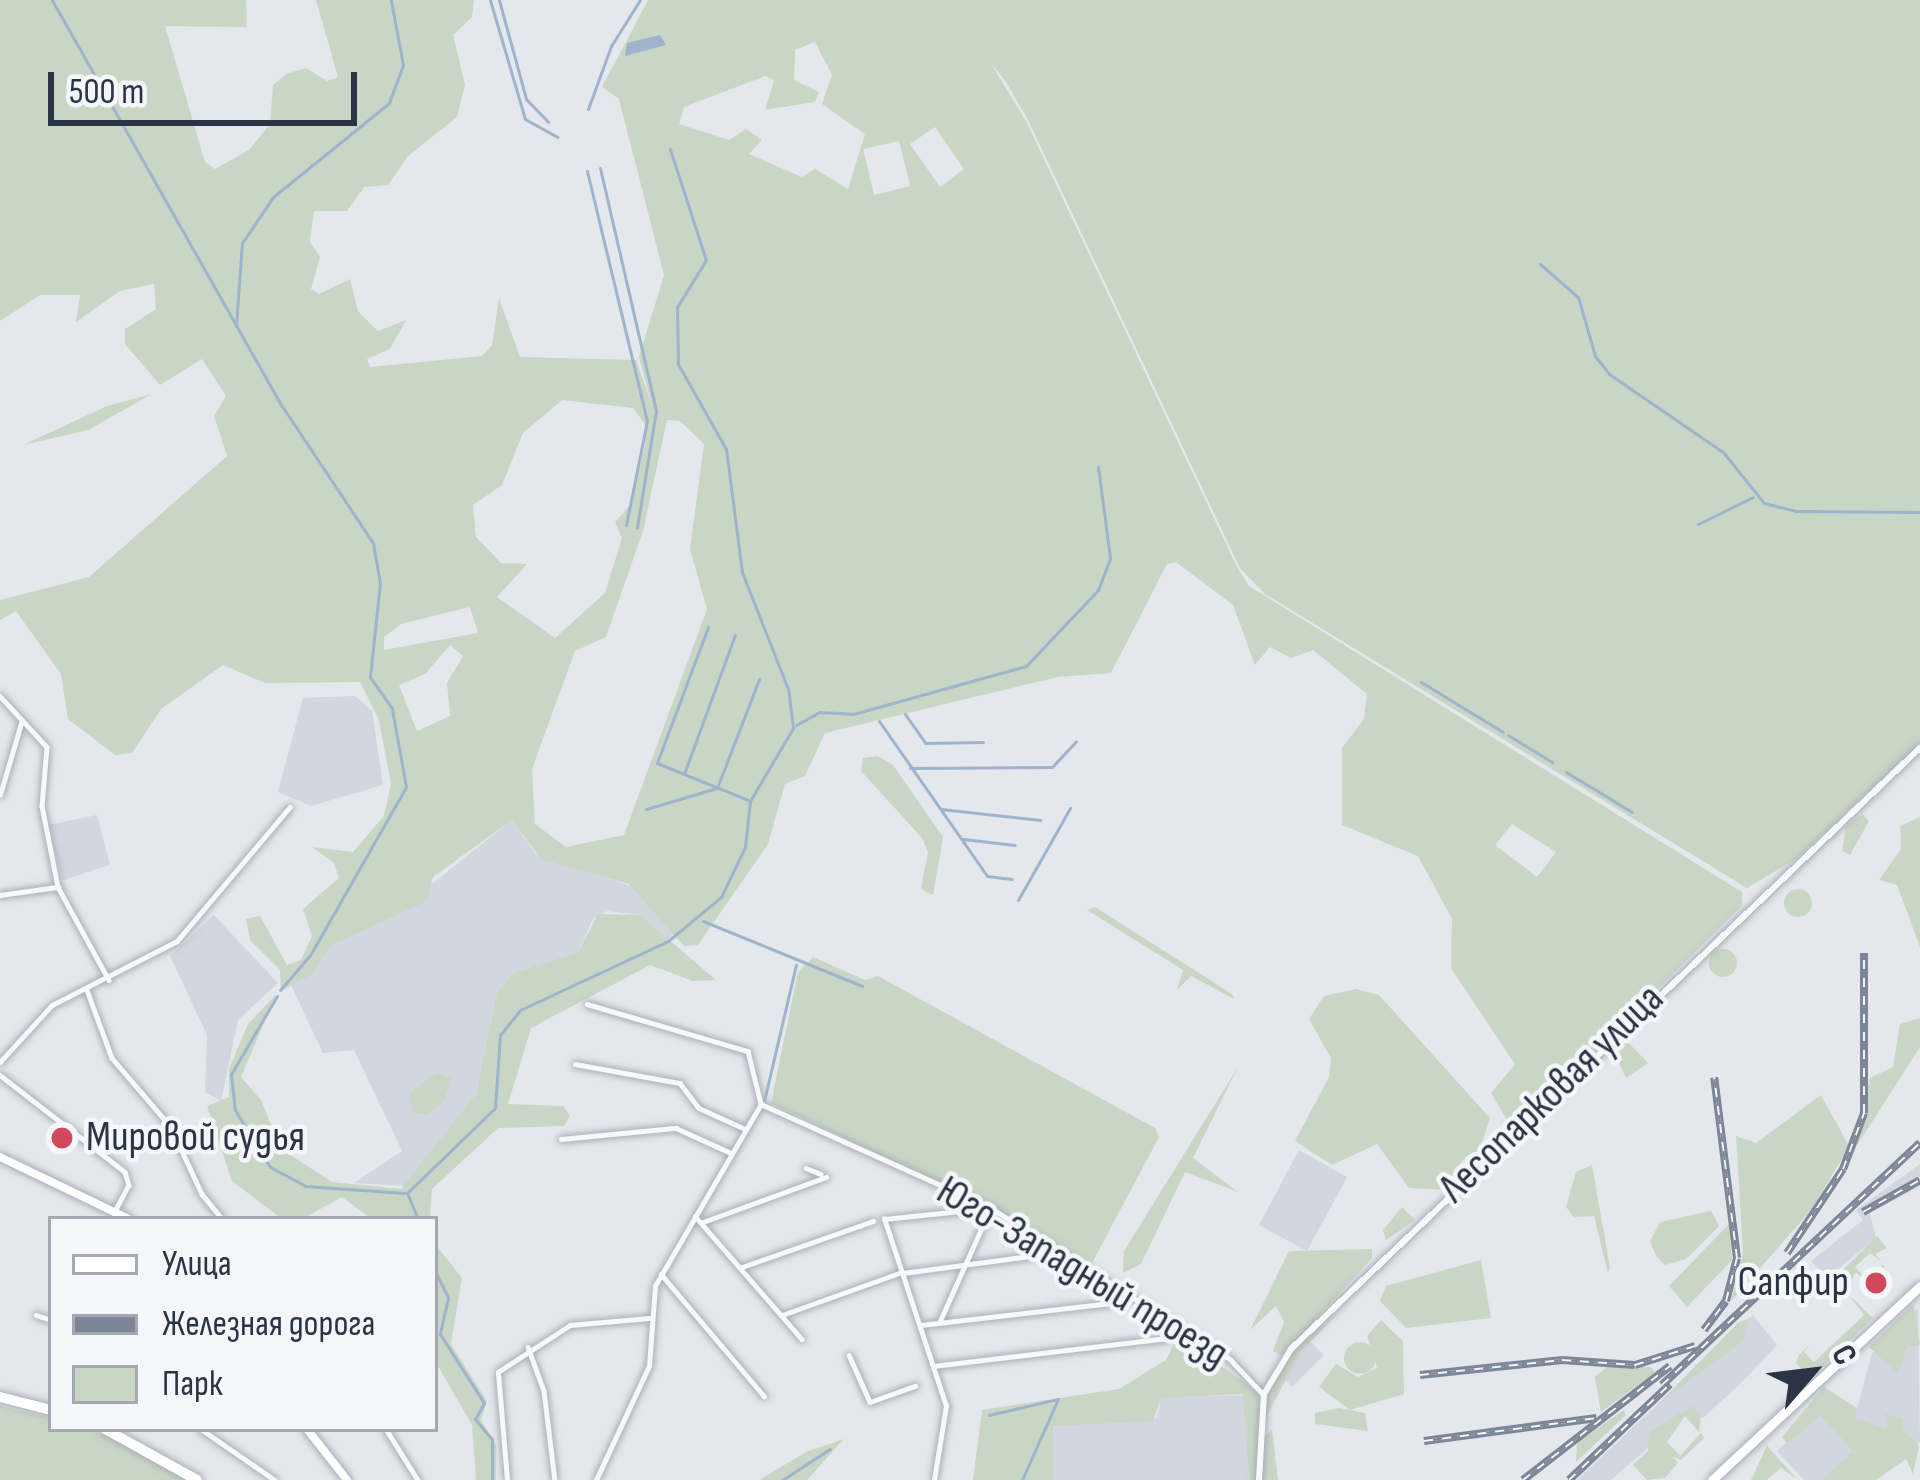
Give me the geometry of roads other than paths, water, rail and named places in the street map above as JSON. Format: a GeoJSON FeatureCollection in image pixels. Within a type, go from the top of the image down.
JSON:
{"type":"FeatureCollection","features":[{"type":"Feature","properties":{"kind":"highway"},"geometry":{"type":"LineString","coordinates":[[0,1397],[48,1409]]}},
{"type":"Feature","properties":{"kind":"highway"},"geometry":{"type":"LineString","coordinates":[[110,1432],[197,1480]]}},
{"type":"Feature","properties":{"kind":"main road"},"geometry":{"type":"LineString","coordinates":[[0,1157],[122,1216]]}},
{"type":"Feature","properties":{"kind":"main road"},"geometry":{"type":"LineString","coordinates":[[1712,1480],[1920,1286]]}},
{"type":"Feature","properties":{"kind":"main road"},"geometry":{"type":"LineString","coordinates":[[309,1432],[347,1480]]}},
{"type":"Feature","properties":{"kind":"street"},"geometry":{"type":"LineString","coordinates":[[0,696],[47,747],[41,806],[58,887],[109,980]]}},
{"type":"Feature","properties":{"kind":"street"},"geometry":{"type":"LineString","coordinates":[[0,795],[22,719]]}},
{"type":"Feature","properties":{"kind":"street","name":"Лесопарковая улица"},"geometry":{"type":"LineString","coordinates":[[1259,1480],[1264,1394],[1291,1349],[1920,748]]}},
{"type":"Feature","properties":{"kind":"street"},"geometry":{"type":"LineString","coordinates":[[0,1063],[33,1018],[178,941],[290,807]]}},
{"type":"Feature","properties":{"kind":"street"},"geometry":{"type":"LineString","coordinates":[[0,896],[58,887]]}},
{"type":"Feature","properties":{"kind":"street"},"geometry":{"type":"LineString","coordinates":[[87,990],[112,1058],[171,1126],[202,1195],[220,1216]]}},
{"type":"Feature","properties":{"kind":"street"},"geometry":{"type":"LineString","coordinates":[[587,1004],[748,1051],[760,1104],[661,1274],[651,1317],[649,1366],[596,1480]]}},
{"type":"Feature","properties":{"kind":"street"},"geometry":{"type":"LineString","coordinates":[[575,1064],[670,1079],[699,1108],[746,1130]]}},
{"type":"Feature","properties":{"kind":"street"},"geometry":{"type":"LineString","coordinates":[[0,1076],[125,1172],[129,1184],[114,1213]]}},
{"type":"Feature","properties":{"kind":"street","name":"Юго-Западный проезд"},"geometry":{"type":"LineString","coordinates":[[760,1104],[991,1208],[1231,1360],[1264,1394]]}},
{"type":"Feature","properties":{"kind":"street"},"geometry":{"type":"LineString","coordinates":[[561,1139],[676,1128],[730,1153]]}},
{"type":"Feature","properties":{"kind":"street"},"geometry":{"type":"LineString","coordinates":[[701,1223],[826,1177],[806,1168]]}},
{"type":"Feature","properties":{"kind":"street"},"geometry":{"type":"LineString","coordinates":[[934,1480],[947,1414],[884,1219],[991,1208]]}},
{"type":"Feature","properties":{"kind":"street"},"geometry":{"type":"LineString","coordinates":[[940,1322],[991,1208]]}},
{"type":"Feature","properties":{"kind":"street"},"geometry":{"type":"LineString","coordinates":[[694,1216],[802,1339]]}},
{"type":"Feature","properties":{"kind":"street"},"geometry":{"type":"LineString","coordinates":[[740,1268],[873,1221]]}},
{"type":"Feature","properties":{"kind":"street"},"geometry":{"type":"LineString","coordinates":[[782,1315],[901,1273],[1060,1252]]}},
{"type":"Feature","properties":{"kind":"street"},"geometry":{"type":"LineString","coordinates":[[661,1274],[764,1396]]}},
{"type":"Feature","properties":{"kind":"street"},"geometry":{"type":"LineString","coordinates":[[921,1324],[1111,1303],[1118,1288]]}},
{"type":"Feature","properties":{"kind":"street"},"geometry":{"type":"LineString","coordinates":[[35,1315],[48,1319]]}},
{"type":"Feature","properties":{"kind":"street"},"geometry":{"type":"LineString","coordinates":[[507,1480],[495,1377],[527,1347],[577,1323],[651,1317]]}},
{"type":"Feature","properties":{"kind":"street"},"geometry":{"type":"LineString","coordinates":[[933,1366],[1169,1338],[1177,1326]]}},
{"type":"Feature","properties":{"kind":"street"},"geometry":{"type":"LineString","coordinates":[[527,1347],[544,1391],[555,1480]]}},
{"type":"Feature","properties":{"kind":"street"},"geometry":{"type":"LineString","coordinates":[[849,1354],[870,1402],[915,1386]]}},
{"type":"Feature","properties":{"kind":"street"},"geometry":{"type":"LineString","coordinates":[[205,1432],[274,1480]]}},
{"type":"Feature","properties":{"kind":"street"},"geometry":{"type":"LineString","coordinates":[[388,1432],[418,1480]]}},
{"type":"Feature","properties":{"kind":"water"},"geometry":{"type":"Polygon","coordinates":[[[660,35],[666,45],[625,56],[627,43],[660,35]]]}},
{"type":"Feature","properties":{"kind":"waterway"},"geometry":{"type":"LineString","coordinates":[[52,0],[282,406],[373,543],[380,583],[370,677],[392,709],[406,787],[310,955],[280,990]]}},
{"type":"Feature","properties":{"kind":"waterway"},"geometry":{"type":"LineString","coordinates":[[236,326],[242,243],[273,197],[389,103],[403,65],[391,0]]}},
{"type":"Feature","properties":{"kind":"waterway"},"geometry":{"type":"LineString","coordinates":[[490,0],[525,119],[557,137]]}},
{"type":"Feature","properties":{"kind":"waterway"},"geometry":{"type":"LineString","coordinates":[[499,0],[526,99],[548,122]]}},
{"type":"Feature","properties":{"kind":"waterway"},"geometry":{"type":"LineString","coordinates":[[588,109],[611,46],[640,0]]}},
{"type":"Feature","properties":{"kind":"waterway"},"geometry":{"type":"LineString","coordinates":[[417,1216],[407,1193],[495,1108],[500,1035],[520,1010],[668,941],[721,897],[745,847],[750,801],[793,728],[788,689],[742,572],[726,449],[678,364],[677,307],[706,260],[670,149]]}},
{"type":"Feature","properties":{"kind":"waterway"},"geometry":{"type":"LineString","coordinates":[[600,168],[656,411],[637,527]]}},
{"type":"Feature","properties":{"kind":"waterway"},"geometry":{"type":"LineString","coordinates":[[587,171],[647,421],[626,525]]}},
{"type":"Feature","properties":{"kind":"waterway"},"geometry":{"type":"LineString","coordinates":[[1540,264],[1578,297],[1595,356],[1609,374],[1723,452],[1764,503],[1795,511],[1920,512]]}},
{"type":"Feature","properties":{"kind":"waterway"},"geometry":{"type":"LineString","coordinates":[[796,725],[819,712],[853,714],[1026,666],[1098,590],[1110,558],[1098,467]]}},
{"type":"Feature","properties":{"kind":"waterway"},"geometry":{"type":"LineString","coordinates":[[1698,524],[1753,497]]}},
{"type":"Feature","properties":{"kind":"waterway"},"geometry":{"type":"LineString","coordinates":[[708,627],[657,763],[748,800]]}},
{"type":"Feature","properties":{"kind":"waterway"},"geometry":{"type":"LineString","coordinates":[[684,774],[735,635]]}},
{"type":"Feature","properties":{"kind":"waterway"},"geometry":{"type":"LineString","coordinates":[[646,809],[717,788],[759,679]]}},
{"type":"Feature","properties":{"kind":"waterway"},"geometry":{"type":"LineString","coordinates":[[1421,682],[1503,732]]}},
{"type":"Feature","properties":{"kind":"waterway"},"geometry":{"type":"LineString","coordinates":[[905,714],[925,743],[983,742]]}},
{"type":"Feature","properties":{"kind":"waterway"},"geometry":{"type":"LineString","coordinates":[[879,721],[987,876],[1012,879]]}},
{"type":"Feature","properties":{"kind":"waterway"},"geometry":{"type":"LineString","coordinates":[[1508,735],[1552,762]]}},
{"type":"Feature","properties":{"kind":"waterway"},"geometry":{"type":"LineString","coordinates":[[910,768],[1052,767],[1076,741]]}},
{"type":"Feature","properties":{"kind":"waterway"},"geometry":{"type":"LineString","coordinates":[[1566,772],[1632,812]]}},
{"type":"Feature","properties":{"kind":"waterway"},"geometry":{"type":"LineString","coordinates":[[1018,900],[1070,808]]}},
{"type":"Feature","properties":{"kind":"waterway"},"geometry":{"type":"LineString","coordinates":[[941,809],[1040,820]]}},
{"type":"Feature","properties":{"kind":"waterway"},"geometry":{"type":"LineString","coordinates":[[963,839],[1015,845]]}},
{"type":"Feature","properties":{"kind":"waterway"},"geometry":{"type":"LineString","coordinates":[[703,921],[862,986]]}},
{"type":"Feature","properties":{"kind":"waterway"},"geometry":{"type":"LineString","coordinates":[[764,1101],[796,965]]}},
{"type":"Feature","properties":{"kind":"waterway"},"geometry":{"type":"LineString","coordinates":[[277,996],[231,1074],[235,1110],[270,1167],[305,1186],[405,1193]]}},
{"type":"Feature","properties":{"kind":"waterway"},"geometry":{"type":"LineString","coordinates":[[438,1277],[448,1298],[440,1334],[484,1403],[475,1419],[492,1439],[492,1480]]}},
{"type":"Feature","properties":{"kind":"waterway"},"geometry":{"type":"LineString","coordinates":[[989,1415],[1058,1399],[1022,1480]]}},
{"type":"Feature","properties":{"kind":"waterway"},"geometry":{"type":"LineString","coordinates":[[782,1480],[830,1449]]}},
{"type":"Feature","properties":{"kind":"railway"},"geometry":{"type":"LineString","coordinates":[[1787,1253],[1843,1169],[1864,1113],[1864,953]]}},
{"type":"Feature","properties":{"kind":"railway"},"geometry":{"type":"LineString","coordinates":[[1704,1330],[1726,1301],[1737,1258],[1714,1077]]}},
{"type":"Feature","properties":{"kind":"railway"},"geometry":{"type":"LineString","coordinates":[[1662,1385],[1920,1143]]}},
{"type":"Feature","properties":{"kind":"railway"},"geometry":{"type":"LineString","coordinates":[[1863,1212],[1920,1180]]}},
{"type":"Feature","properties":{"kind":"railway"},"geometry":{"type":"LineString","coordinates":[[1420,1375],[1562,1360],[1635,1365],[1695,1346]]}},
{"type":"Feature","properties":{"kind":"railway"},"geometry":{"type":"LineString","coordinates":[[1523,1480],[1670,1366]]}},
{"type":"Feature","properties":{"kind":"railway"},"geometry":{"type":"LineString","coordinates":[[1569,1480],[1670,1384]]}},
{"type":"Feature","properties":{"kind":"railway"},"geometry":{"type":"LineString","coordinates":[[1424,1441],[1596,1418]]}},
{"type":"Feature","properties":{"kind":"place","name":"Мировой судья"},"geometry":{"type":"Point","coordinates":[62,1138]}},
{"type":"Feature","properties":{"kind":"place","name":"Сапфир"},"geometry":{"type":"Point","coordinates":[1876,1283]}}]}
